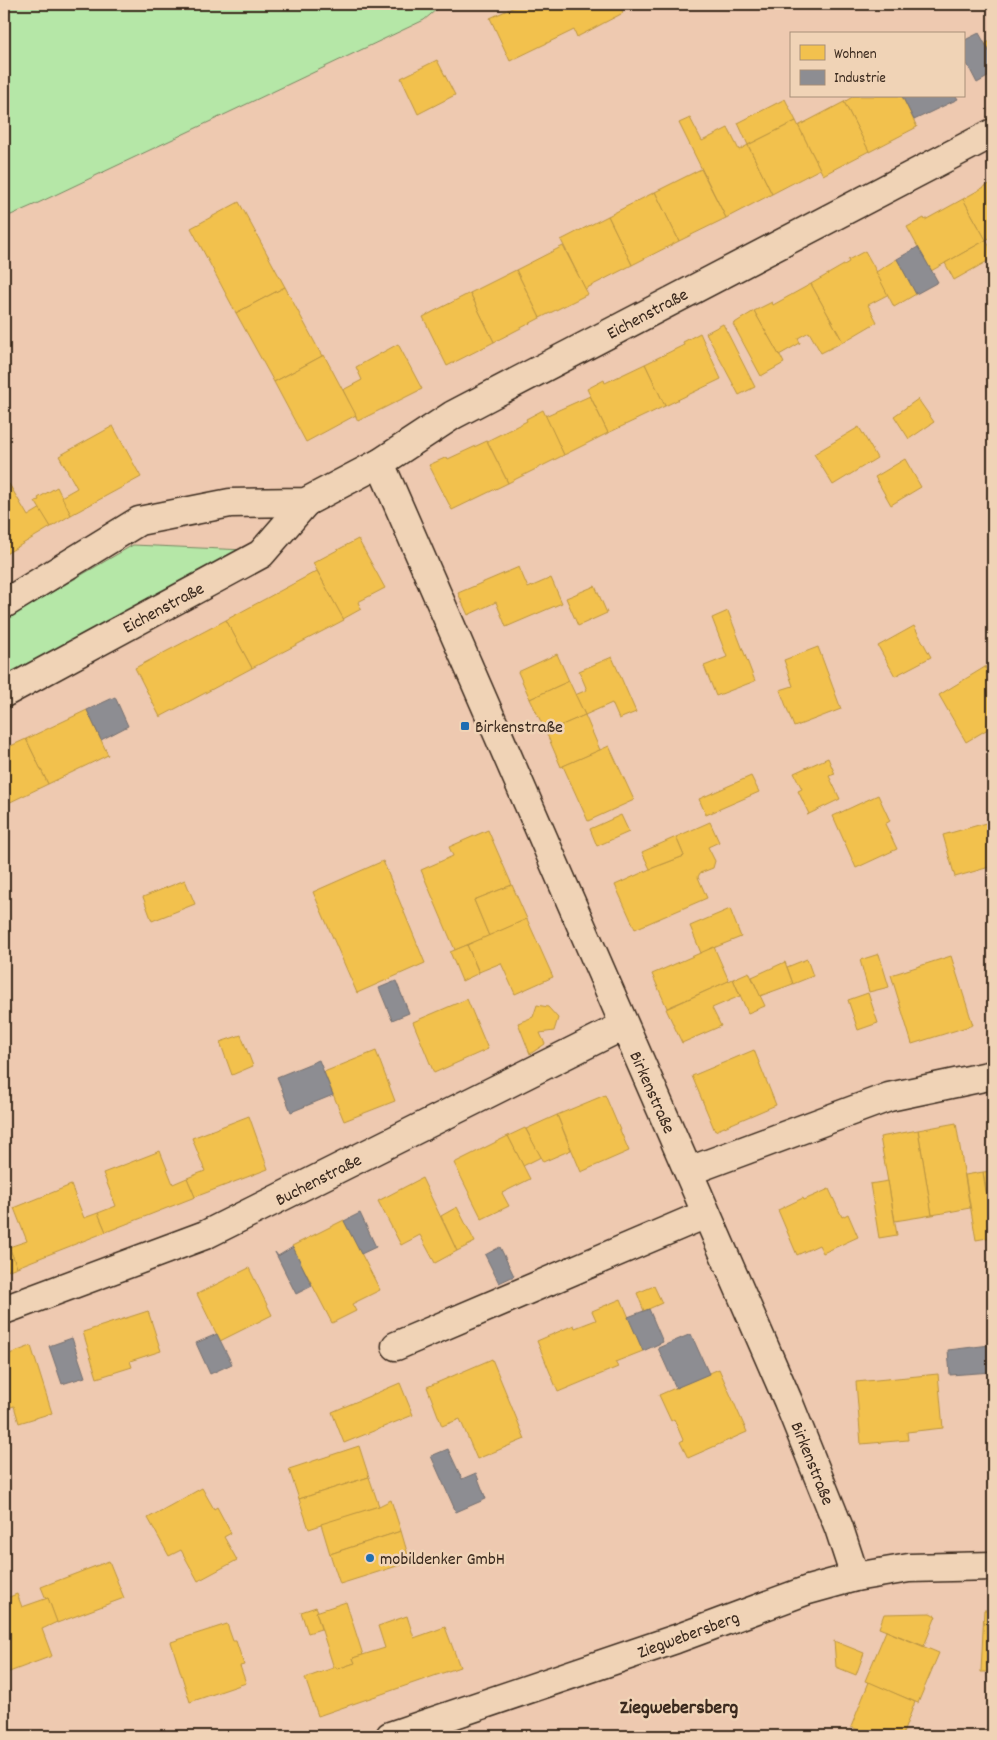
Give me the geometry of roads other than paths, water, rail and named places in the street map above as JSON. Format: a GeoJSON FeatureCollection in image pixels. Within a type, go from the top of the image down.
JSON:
{"type":"FeatureCollection","features":[{"type":"Feature","properties":{"kind":"street","name":"Eichenstraße"},"geometry":{"type":"LineString","coordinates":[[4,693],[261,554],[306,502],[380,464],[453,415],[993,133]]}},
{"type":"Feature","properties":{"kind":"street","name":"Birkenstraße"},"geometry":{"type":"LineString","coordinates":[[380,464],[623,1026],[788,1401],[839,1528],[855,1576]]}},
{"type":"Feature","properties":{"kind":"street","name":"Eichenstraße"},"geometry":{"type":"LineString","coordinates":[[4,604],[140,521],[230,503],[306,502]]}},
{"type":"Feature","properties":{"kind":"street","name":"Buchenstraße"},"geometry":{"type":"LineString","coordinates":[[4,1310],[205,1235],[623,1026]]}},
{"type":"Feature","properties":{"kind":"street"},"geometry":{"type":"LineString","coordinates":[[688,1171],[889,1097],[993,1075]]}},
{"type":"Feature","properties":{"kind":"street"},"geometry":{"type":"LineString","coordinates":[[396,1346],[706,1214]]}},
{"type":"Feature","properties":{"kind":"street","name":"Ziegwebersberg"},"geometry":{"type":"LineString","coordinates":[[390,1736],[676,1639],[808,1590],[855,1576],[909,1568],[993,1566]]}},
{"type":"Feature","properties":{"kind":"place","name":"Birkenstraße"},"geometry":{"type":"Point","coordinates":[465,726]}},
{"type":"Feature","properties":{"kind":"place","name":"mobildenker GmbH"},"geometry":{"type":"Point","coordinates":[370,1558]}},
{"type":"Feature","properties":{"kind":"district","name":"Ziegwebersberg"},"geometry":{"type":"Point","coordinates":[679,1706]}}]}
